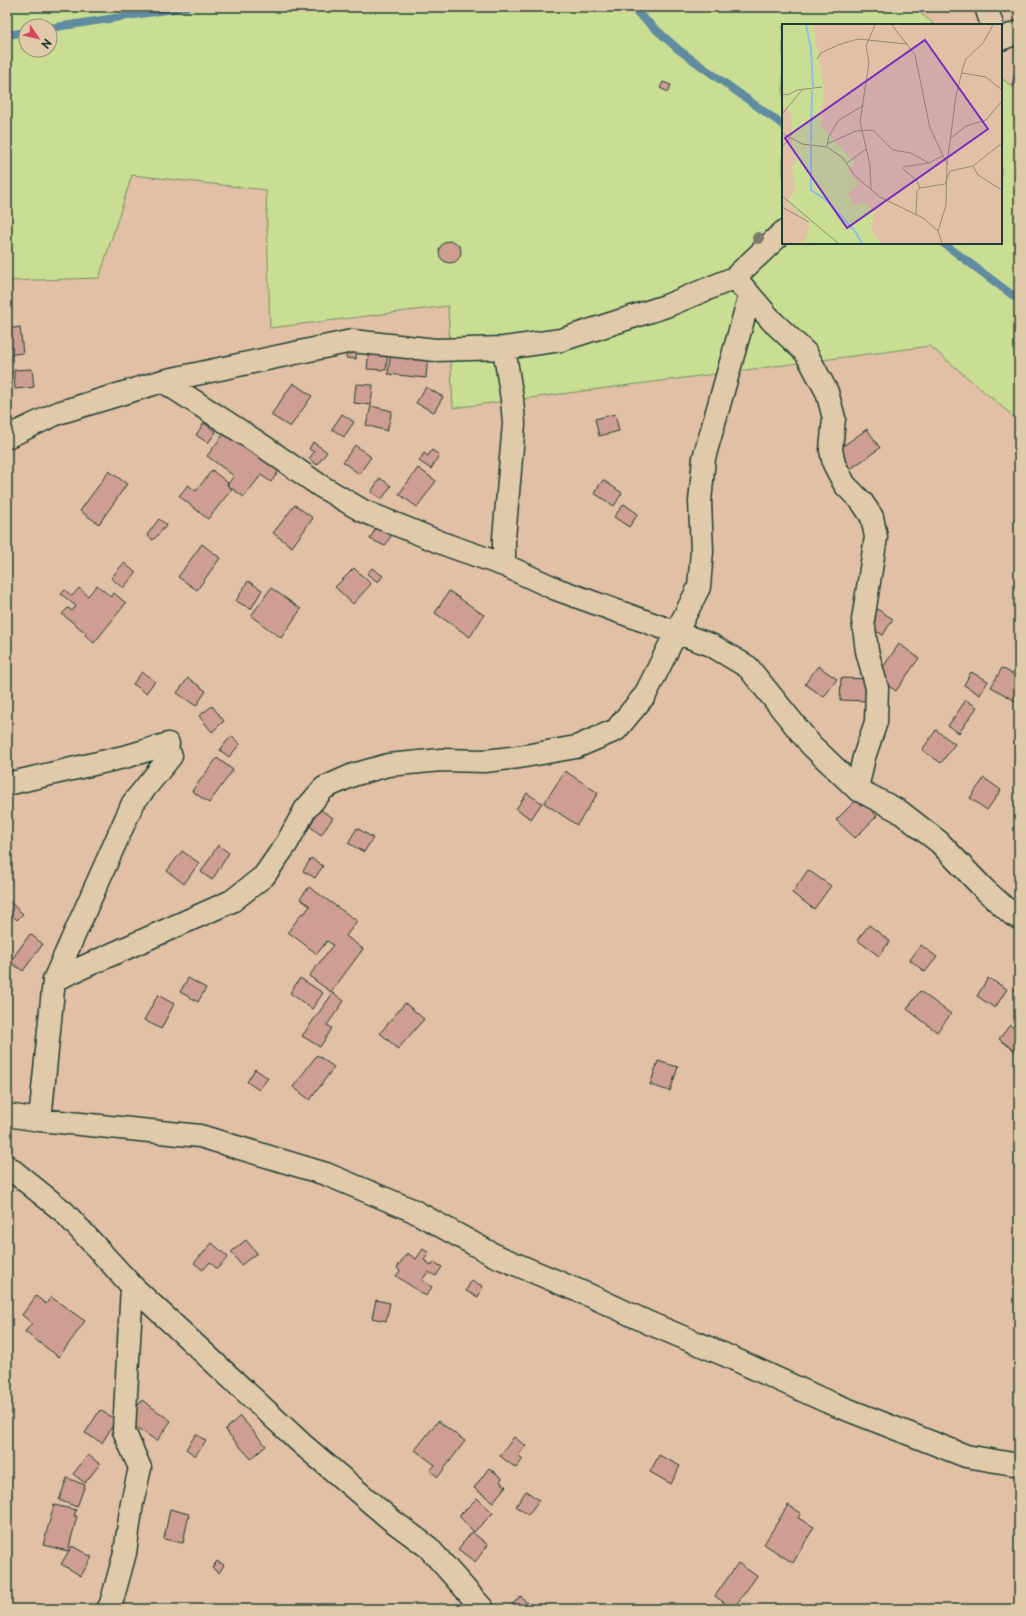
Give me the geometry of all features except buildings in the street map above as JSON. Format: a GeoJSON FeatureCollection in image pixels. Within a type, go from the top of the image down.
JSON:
{"type":"FeatureCollection","features":[{"type":"Feature","properties":{"kind":"street"},"geometry":{"type":"LineString","coordinates":[[986,7],[992,24]]}},
{"type":"Feature","properties":{"kind":"street"},"geometry":{"type":"LineString","coordinates":[[1002,40],[1019,32]]}},
{"type":"Feature","properties":{"kind":"street"},"geometry":{"type":"LineString","coordinates":[[7,437],[58,413],[163,381],[352,341],[436,350],[504,348],[562,340],[666,306],[734,278],[782,233]]}},
{"type":"Feature","properties":{"kind":"street"},"geometry":{"type":"LineString","coordinates":[[734,278],[772,320],[806,354],[827,392],[834,418],[831,450],[834,464],[845,485],[862,502],[872,517],[876,537],[863,620],[867,651],[877,688],[876,722],[864,757],[857,789]]}},
{"type":"Feature","properties":{"kind":"street"},"geometry":{"type":"LineString","coordinates":[[54,980],[232,901],[264,876],[288,844],[305,810],[324,788],[353,774],[388,765],[441,760],[485,760],[519,757],[576,747],[616,730],[645,695],[699,587],[702,551],[700,502],[704,458],[750,295]]}},
{"type":"Feature","properties":{"kind":"street"},"geometry":{"type":"LineString","coordinates":[[504,348],[512,399],[514,424],[504,538],[504,565]]}},
{"type":"Feature","properties":{"kind":"street"},"geometry":{"type":"LineString","coordinates":[[163,381],[320,485],[363,511],[447,545],[504,565],[556,589],[676,633],[711,644],[748,667],[811,746],[857,789],[899,811],[939,842],[985,890],[1013,915],[1019,918]]}},
{"type":"Feature","properties":{"kind":"street"},"geometry":{"type":"LineString","coordinates":[[7,784],[128,756],[170,750],[133,803],[54,980],[40,1120]]}},
{"type":"Feature","properties":{"kind":"street"},"geometry":{"type":"LineString","coordinates":[[7,1115],[40,1120],[200,1136],[326,1174],[412,1210],[494,1254],[591,1296],[648,1323],[723,1354],[828,1402],[966,1456],[1019,1465]]}},
{"type":"Feature","properties":{"kind":"street"},"geometry":{"type":"LineString","coordinates":[[7,1166],[64,1212],[132,1286],[302,1444],[390,1520],[428,1547],[483,1609]]}},
{"type":"Feature","properties":{"kind":"street"},"geometry":{"type":"LineString","coordinates":[[108,1609],[111,1604],[125,1553],[132,1504],[140,1468],[124,1430],[132,1286]]}},
{"type":"Feature","properties":{"kind":"green space"},"geometry":{"type":"Polygon","coordinates":[[[7,7],[913,7],[934,24],[782,24],[782,244],[1002,244],[1002,79],[1019,92],[1019,421],[930,346],[453,408],[448,306],[270,328],[266,190],[132,175],[99,278],[7,281],[7,7]]]}},
{"type":"Feature","properties":{"kind":"waterway"},"geometry":{"type":"LineString","coordinates":[[58,27],[186,7]]}},
{"type":"Feature","properties":{"kind":"waterway"},"geometry":{"type":"LineString","coordinates":[[631,7],[679,50],[782,124]]}},
{"type":"Feature","properties":{"kind":"waterway"},"geometry":{"type":"LineString","coordinates":[[7,35],[18,33]]}},
{"type":"Feature","properties":{"kind":"waterway"},"geometry":{"type":"LineString","coordinates":[[944,244],[1019,300]]}}]}
